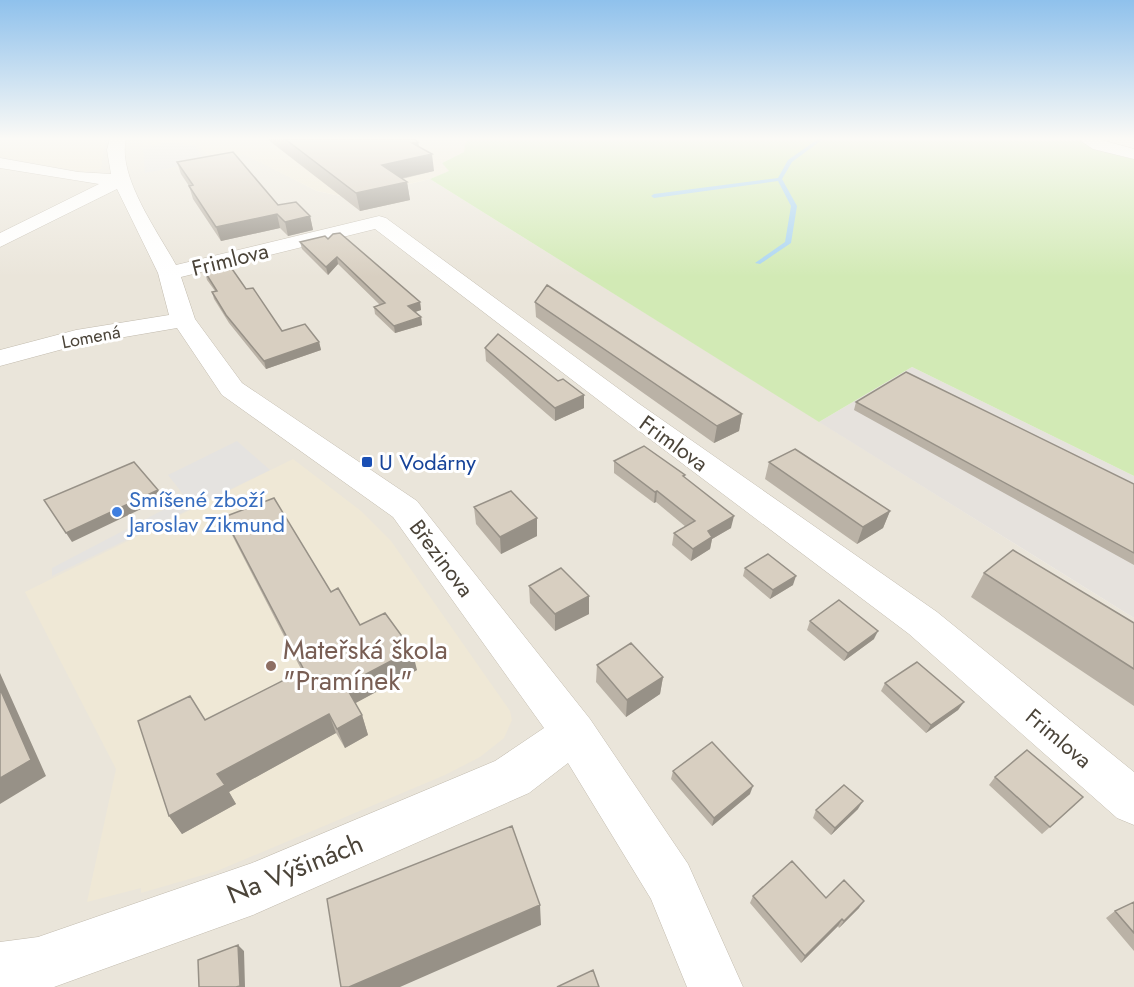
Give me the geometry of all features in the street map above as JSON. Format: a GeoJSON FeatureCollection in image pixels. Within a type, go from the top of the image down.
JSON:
{"type":"FeatureCollection","features":[{"type":"Feature","properties":{"kind":"street"},"geometry":{"type":"LineString","coordinates":[[0,241],[111,185]]}},
{"type":"Feature","properties":{"kind":"street","name":"Březinova"},"geometry":{"type":"LineString","coordinates":[[124,185],[169,273],[183,320],[232,389],[405,509],[574,733],[670,882],[715,987]]}},
{"type":"Feature","properties":{"kind":"street","name":"Frimlova"},"geometry":{"type":"LineString","coordinates":[[169,273],[379,222],[628,409],[923,623],[1134,802]]}},
{"type":"Feature","properties":{"kind":"street","name":"Lomená"},"geometry":{"type":"LineString","coordinates":[[0,358],[76,338],[183,320]]}},
{"type":"Feature","properties":{"kind":"street","name":"Na Výšinách"},"geometry":{"type":"LineString","coordinates":[[0,970],[38,965],[253,888],[512,777],[574,733]]}},
{"type":"Feature","properties":{"kind":"shaded area"},"geometry":{"type":"Polygon","coordinates":[[[0,185],[305,185],[317,191],[350,198],[404,185],[440,185],[1134,618],[1134,987],[0,987],[0,185]]]}},
{"type":"Feature","properties":{"kind":"shaded area"},"geometry":{"type":"Polygon","coordinates":[[[305,185],[404,185],[350,198],[317,191],[305,185]]]}},
{"type":"Feature","properties":{"kind":"shaded area"},"geometry":{"type":"Polygon","coordinates":[[[912,367],[1134,476],[1134,618],[819,422],[912,367]]]}},
{"type":"Feature","properties":{"kind":"shaded area"},"geometry":{"type":"Polygon","coordinates":[[[237,441],[270,470],[52,576],[52,568],[186,498],[168,475],[237,441]]]}},
{"type":"Feature","properties":{"kind":"shaded area","name":"Mateřská škola \"Pramínek\""},"geometry":{"type":"Polygon","coordinates":[[[293,459],[361,511],[391,541],[510,711],[512,720],[504,738],[480,757],[445,775],[217,871],[141,893],[141,888],[87,902],[116,769],[25,592],[293,459]]]}},
{"type":"Feature","properties":{"kind":"green space"},"geometry":{"type":"Polygon","coordinates":[[[440,185],[1134,185],[1134,476],[912,367],[819,422],[440,185]]]}},
{"type":"Feature","properties":{"kind":"building"},"geometry":{"type":"Polygon","coordinates":[[[261,185],[278,205],[296,202],[310,216],[285,222],[277,214],[216,227],[189,186],[261,185]]]}},
{"type":"Feature","properties":{"kind":"building"},"geometry":{"type":"Polygon","coordinates":[[[346,185],[393,185],[356,193],[346,185]]]}},
{"type":"Feature","properties":{"kind":"building"},"geometry":{"type":"Polygon","coordinates":[[[340,233],[420,302],[408,306],[421,317],[394,326],[374,307],[385,303],[337,257],[326,267],[300,242],[325,236],[328,239],[333,234],[340,233]]]}},
{"type":"Feature","properties":{"kind":"building"},"geometry":{"type":"Polygon","coordinates":[[[230,266],[246,289],[253,288],[282,331],[305,324],[319,342],[264,361],[226,315],[212,292],[217,291],[205,272],[230,266]]]}},
{"type":"Feature","properties":{"kind":"building"},"geometry":{"type":"Polygon","coordinates":[[[547,285],[742,414],[717,426],[535,302],[547,285]]]}},
{"type":"Feature","properties":{"kind":"building"},"geometry":{"type":"Polygon","coordinates":[[[498,334],[558,381],[563,379],[584,395],[555,408],[485,348],[498,334]]]}},
{"type":"Feature","properties":{"kind":"building"},"geometry":{"type":"Polygon","coordinates":[[[906,372],[1134,484],[1134,553],[856,402],[906,372]]]}},
{"type":"Feature","properties":{"kind":"building"},"geometry":{"type":"Polygon","coordinates":[[[644,446],[685,475],[683,476],[734,516],[708,531],[712,537],[693,549],[674,533],[695,521],[614,461],[644,446]]]}},
{"type":"Feature","properties":{"kind":"building"},"geometry":{"type":"Polygon","coordinates":[[[795,449],[890,511],[863,527],[769,462],[795,449]]]}},
{"type":"Feature","properties":{"kind":"building"},"geometry":{"type":"Polygon","coordinates":[[[134,462],[158,490],[66,533],[44,500],[134,462]]]}},
{"type":"Feature","properties":{"kind":"building"},"geometry":{"type":"Polygon","coordinates":[[[511,491],[537,518],[500,537],[474,507],[511,491]]]}},
{"type":"Feature","properties":{"kind":"building"},"geometry":{"type":"Polygon","coordinates":[[[274,498],[331,592],[338,588],[360,625],[385,613],[412,650],[345,685],[362,715],[337,729],[329,714],[217,774],[225,785],[169,816],[138,721],[190,696],[205,720],[304,670],[224,517],[274,498]]]}},
{"type":"Feature","properties":{"kind":"building"},"geometry":{"type":"Polygon","coordinates":[[[1013,550],[1134,623],[1134,669],[984,573],[1013,550]]]}},
{"type":"Feature","properties":{"kind":"building"},"geometry":{"type":"Polygon","coordinates":[[[768,554],[796,576],[773,590],[745,568],[768,554]]]}},
{"type":"Feature","properties":{"kind":"building"},"geometry":{"type":"Polygon","coordinates":[[[561,568],[589,596],[555,614],[529,586],[561,568]]]}},
{"type":"Feature","properties":{"kind":"building"},"geometry":{"type":"Polygon","coordinates":[[[839,600],[878,631],[848,653],[810,621],[839,600]]]}},
{"type":"Feature","properties":{"kind":"building"},"geometry":{"type":"Polygon","coordinates":[[[631,643],[663,677],[627,700],[597,665],[631,643]]]}},
{"type":"Feature","properties":{"kind":"building"},"geometry":{"type":"Polygon","coordinates":[[[917,662],[964,702],[931,725],[885,683],[917,662]]]}},
{"type":"Feature","properties":{"kind":"building"},"geometry":{"type":"Polygon","coordinates":[[[0,689],[31,760],[0,778],[0,689]]]}},
{"type":"Feature","properties":{"kind":"building"},"geometry":{"type":"Polygon","coordinates":[[[712,742],[753,786],[714,818],[673,771],[712,742]]]}},
{"type":"Feature","properties":{"kind":"building"},"geometry":{"type":"Polygon","coordinates":[[[1027,750],[1083,797],[1050,827],[995,777],[1027,750]]]}},
{"type":"Feature","properties":{"kind":"building"},"geometry":{"type":"Polygon","coordinates":[[[844,785],[863,801],[835,828],[816,810],[844,785]]]}},
{"type":"Feature","properties":{"kind":"building"},"geometry":{"type":"Polygon","coordinates":[[[512,826],[540,905],[349,987],[341,987],[327,899],[512,826]]]}},
{"type":"Feature","properties":{"kind":"building"},"geometry":{"type":"Polygon","coordinates":[[[792,861],[826,898],[844,880],[864,901],[844,921],[842,919],[805,956],[753,896],[792,861]]]}},
{"type":"Feature","properties":{"kind":"building"},"geometry":{"type":"Polygon","coordinates":[[[1134,902],[1134,933],[1115,911],[1134,902]]]}},
{"type":"Feature","properties":{"kind":"building"},"geometry":{"type":"Polygon","coordinates":[[[238,945],[240,986],[199,987],[198,960],[238,945]]]}},
{"type":"Feature","properties":{"kind":"building"},"geometry":{"type":"Polygon","coordinates":[[[593,970],[599,987],[557,987],[593,970]]]}},
{"type":"Feature","properties":{"kind":"waterway"},"geometry":{"type":"LineString","coordinates":[[654,196],[735,185]]}},
{"type":"Feature","properties":{"kind":"waterway"},"geometry":{"type":"LineString","coordinates":[[758,263],[788,243],[794,206],[783,185]]}},
{"type":"Feature","properties":{"kind":"place","name":"U Vodárny"},"geometry":{"type":"Point","coordinates":[367,462]}},
{"type":"Feature","properties":{"kind":"place","name":"Smíšené zboží Jaroslav Zikmund"},"geometry":{"type":"Point","coordinates":[117,512]}},
{"type":"Feature","properties":{"kind":"place","name":"Mateřská škola \"Pramínek\""},"geometry":{"type":"Point","coordinates":[271,666]}}]}
